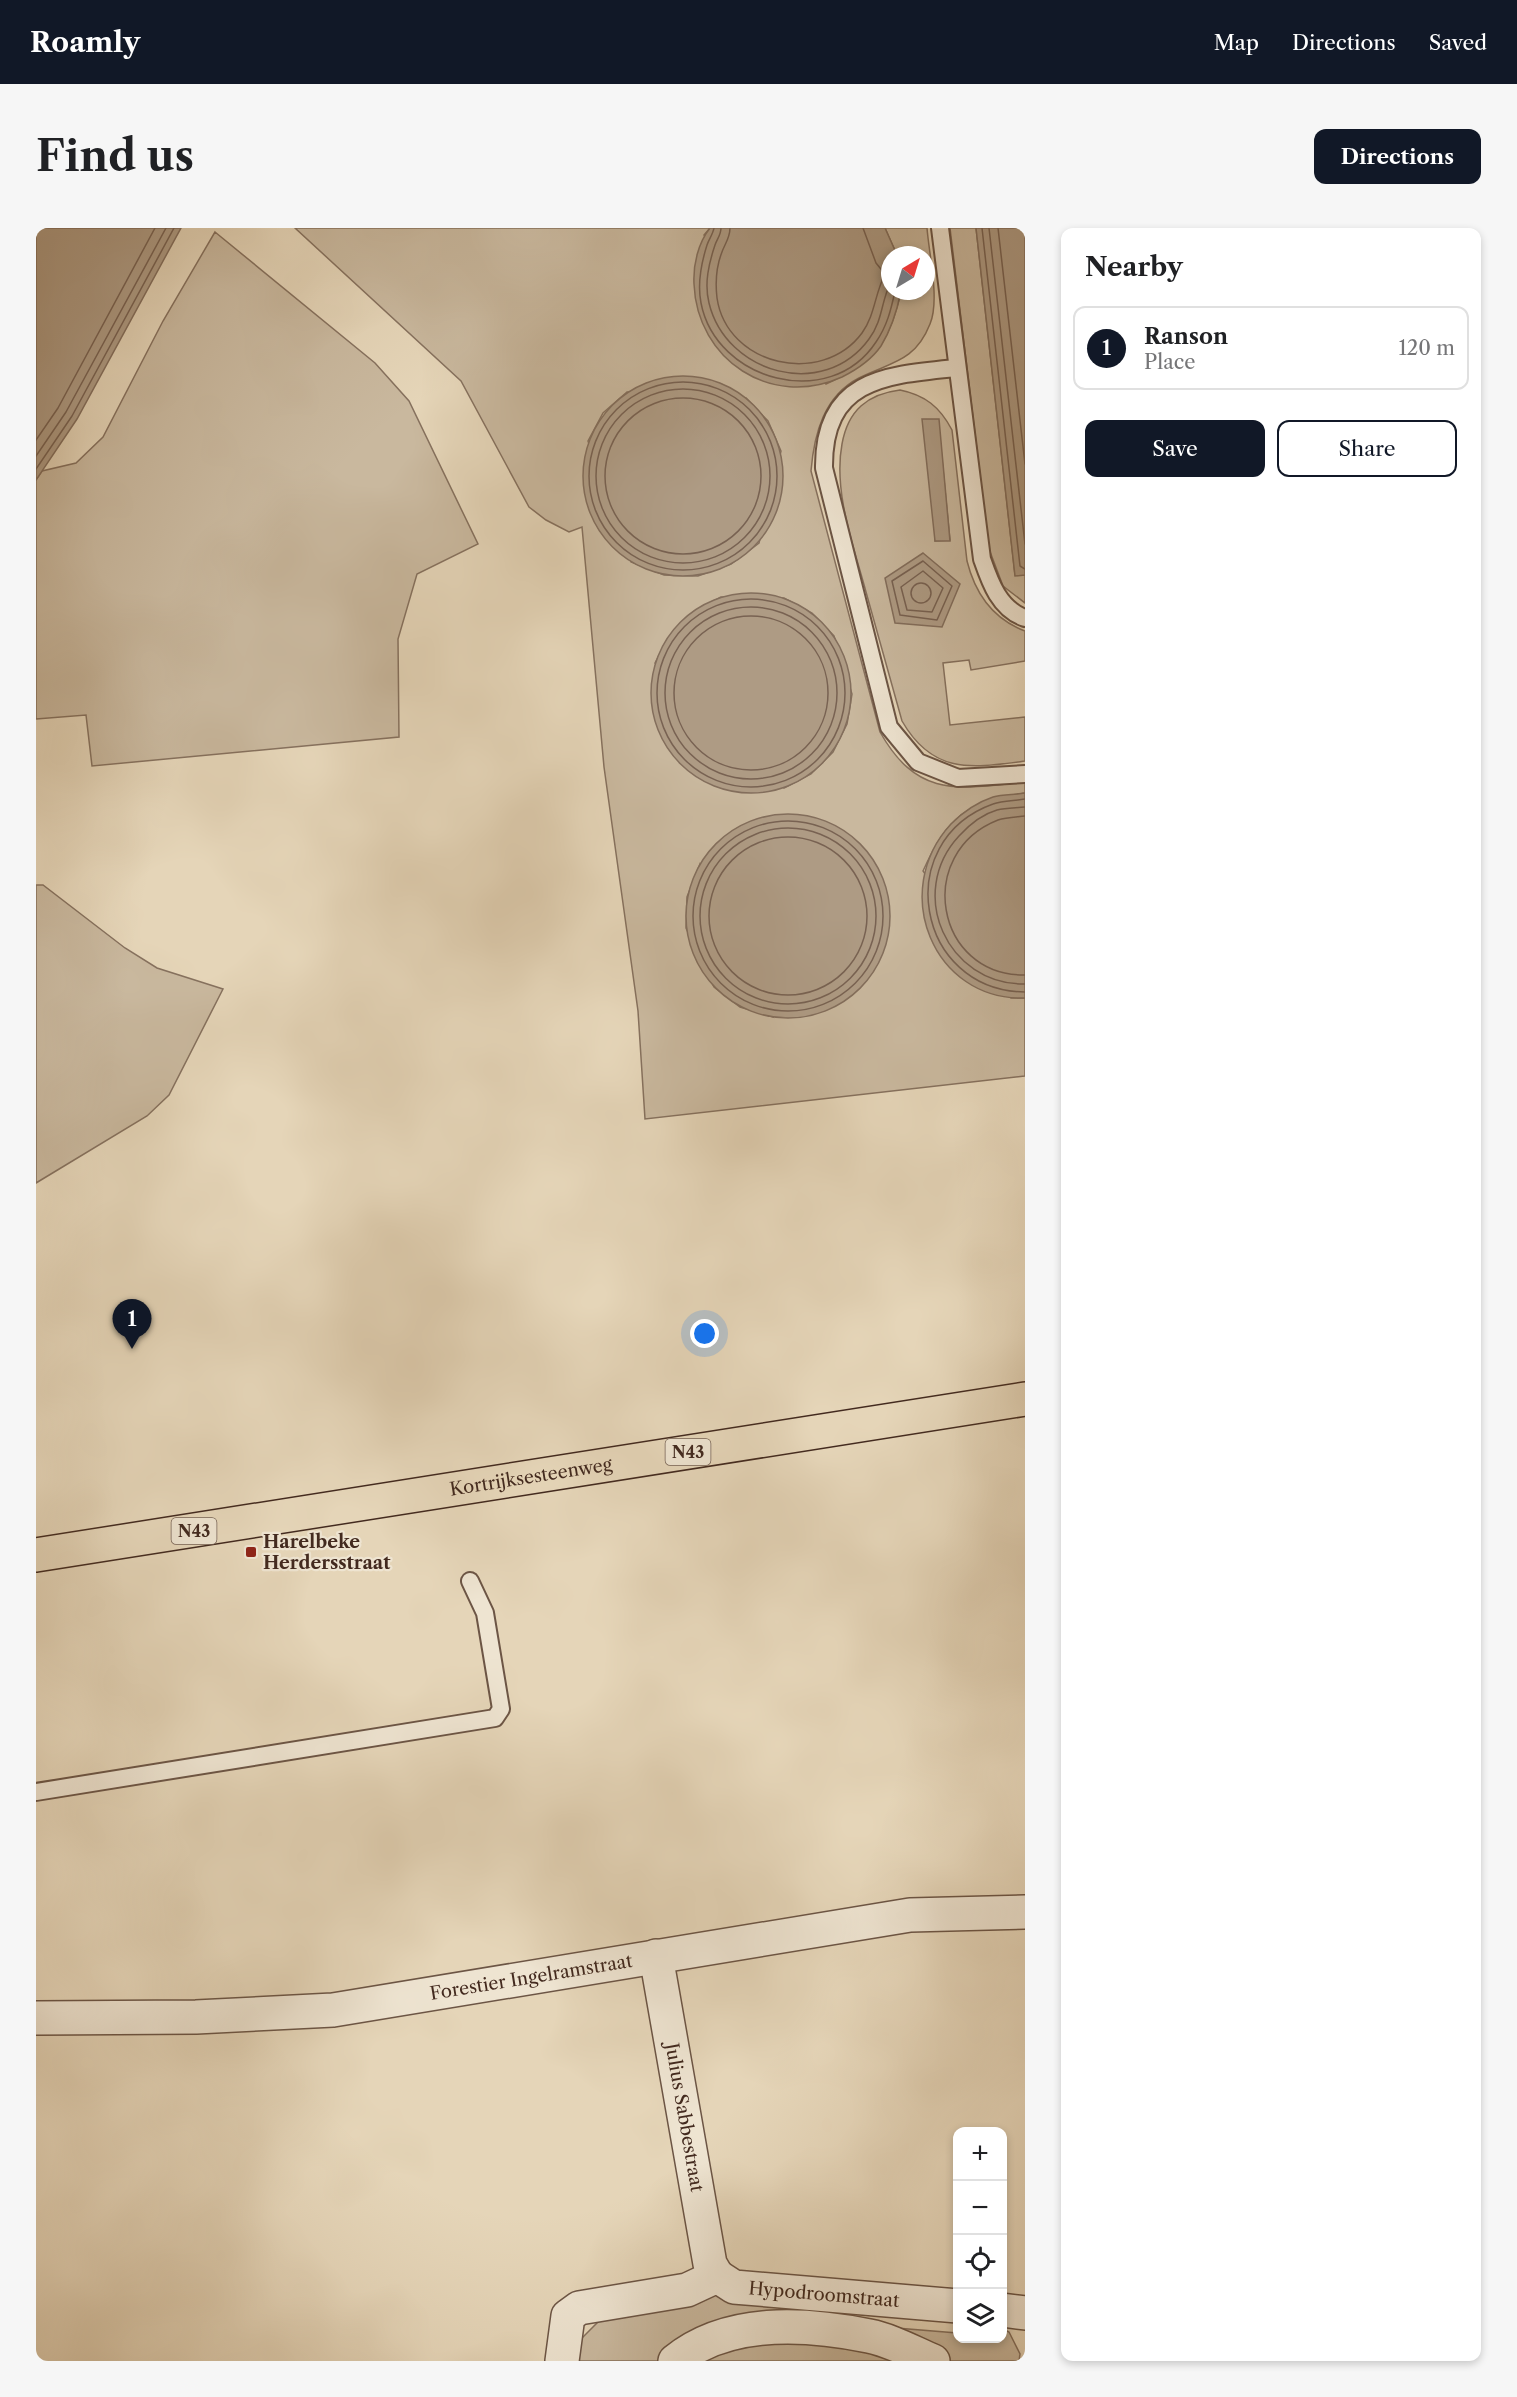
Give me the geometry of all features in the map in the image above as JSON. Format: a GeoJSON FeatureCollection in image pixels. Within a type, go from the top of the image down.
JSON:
{"type":"FeatureCollection","features":[{"type":"Feature","properties":{"kind":"main road","name":"Kortrijksesteenweg"},"geometry":{"type":"LineString","coordinates":[[36,1555],[1025,1399]]}},
{"type":"Feature","properties":{"kind":"street","name":"Forestier Ingelramstraat"},"geometry":{"type":"LineString","coordinates":[[36,2018],[207,2016],[333,2010],[910,1915],[1025,1912]]}},
{"type":"Feature","properties":{"kind":"street","name":"Julius Sabbestraat"},"geometry":{"type":"LineString","coordinates":[[656,1956],[710,2264],[717,2276]]}},
{"type":"Feature","properties":{"kind":"street","name":"Hypodroomstraat"},"geometry":{"type":"LineString","coordinates":[[717,2276],[734,2287],[748,2289],[953,2306]]}},
{"type":"Feature","properties":{"kind":"street"},"geometry":{"type":"LineString","coordinates":[[562,2361],[568,2316],[579,2308],[687,2290],[717,2276]]}},
{"type":"Feature","properties":{"kind":"street"},"geometry":{"type":"LineString","coordinates":[[743,2346],[748,2289]]}},
{"type":"Feature","properties":{"kind":"street"},"geometry":{"type":"LineString","coordinates":[[1007,2311],[1025,2313]]}},
{"type":"Feature","properties":{"kind":"street"},"geometry":{"type":"LineString","coordinates":[[675,2361],[705,2343],[743,2346],[783,2327],[870,2336],[933,2361]]}},
{"type":"Feature","properties":{"kind":"lane"},"geometry":{"type":"LineString","coordinates":[[940,228],[982,559],[994,591],[1016,615],[1025,618]]}},
{"type":"Feature","properties":{"kind":"lane"},"geometry":{"type":"LineString","coordinates":[[956,368],[882,378],[857,389],[834,415],[823,440],[824,468],[889,727],[918,762],[958,778],[1025,774]]}},
{"type":"Feature","properties":{"kind":"lane"},"geometry":{"type":"LineString","coordinates":[[36,1792],[495,1718],[501,1709],[485,1612],[470,1581]]}},
{"type":"Feature","properties":{"kind":"shaded area"},"geometry":{"type":"Polygon","coordinates":[[[295,228],[710,228],[704,235],[826,384],[856,368],[877,349],[891,324],[899,300],[934,300],[930,324],[917,346],[901,359],[847,386],[829,406],[818,430],[811,471],[880,732],[894,754],[909,769],[925,779],[942,785],[979,787],[1025,782],[1025,793],[988,801],[961,815],[941,838],[923,871],[1011,998],[1025,998],[1025,1076],[645,1119],[638,1011],[604,767],[582,527],[569,532],[546,520],[529,507],[461,381],[295,228]],[[627,392],[603,413],[588,441],[631,562],[664,575],[698,576],[731,564],[759,543],[781,451],[768,421],[746,398],[627,392]],[[721,597],[681,623],[667,640],[655,663],[784,788],[811,774],[833,752],[847,724],[852,694],[834,636],[812,613],[784,598],[721,597]],[[700,864],[687,897],[686,928],[714,987],[740,1007],[773,1017],[700,864]]]}},
{"type":"Feature","properties":{"kind":"shaded area"},"geometry":{"type":"Polygon","coordinates":[[[885,228],[927,228],[929,246],[893,246],[885,228]]]}},
{"type":"Feature","properties":{"kind":"shaded area"},"geometry":{"type":"Polygon","coordinates":[[[950,228],[976,228],[1015,575],[1025,575],[1025,603],[1003,586],[989,549],[950,228]]]}},
{"type":"Feature","properties":{"kind":"shaded area"},"geometry":{"type":"Polygon","coordinates":[[[215,232],[375,363],[409,401],[478,544],[417,574],[398,639],[399,737],[92,766],[86,715],[36,719],[36,480],[42,471],[76,463],[103,437],[163,321],[215,232]]]}},
{"type":"Feature","properties":{"kind":"shaded area"},"geometry":{"type":"Polygon","coordinates":[[[900,390],[909,392],[931,403],[952,430],[970,573],[987,604],[1004,620],[1025,631],[1025,661],[971,670],[969,660],[943,663],[950,725],[1025,717],[1025,761],[971,766],[955,764],[927,751],[914,739],[902,721],[846,519],[840,481],[842,444],[849,422],[861,406],[869,400],[900,390]],[[938,419],[935,541],[950,540],[938,419]]]}},
{"type":"Feature","properties":{"kind":"shaded area"},"geometry":{"type":"Polygon","coordinates":[[[36,885],[43,885],[125,948],[157,968],[223,989],[169,1095],[147,1116],[36,1183],[36,885]]]}},
{"type":"Feature","properties":{"kind":"shaded area"},"geometry":{"type":"Polygon","coordinates":[[[709,2289],[752,2305],[824,2309],[823,2322],[953,2333],[953,2343],[1007,2343],[1007,2331],[1020,2354],[1019,2361],[578,2361],[581,2339],[599,2321],[709,2289]]]}},
{"type":"Feature","properties":{"kind":"water"},"geometry":{"type":"Polygon","coordinates":[[[36,228],[181,228],[77,419],[36,480],[36,228]]]}},
{"type":"Feature","properties":{"kind":"water"},"geometry":{"type":"Polygon","coordinates":[[[710,228],[885,228],[893,246],[881,246],[881,300],[899,300],[894,319],[881,346],[853,371],[842,377],[815,385],[789,387],[765,382],[742,371],[723,355],[708,335],[698,311],[694,269],[699,247],[710,228]]]}},
{"type":"Feature","properties":{"kind":"water"},"geometry":{"type":"Polygon","coordinates":[[[976,228],[1025,228],[1025,575],[1015,576],[976,228]]]}},
{"type":"Feature","properties":{"kind":"water"},"geometry":{"type":"Polygon","coordinates":[[[673,376],[693,376],[721,383],[754,405],[776,438],[783,466],[783,486],[776,514],[754,547],[721,569],[693,576],[673,576],[645,569],[627,559],[606,540],[587,505],[583,486],[583,466],[590,438],[600,420],[619,399],[654,380],[673,376]]]}},
{"type":"Feature","properties":{"kind":"water"},"geometry":{"type":"Polygon","coordinates":[[[922,419],[939,419],[950,541],[935,541],[922,419]]]}},
{"type":"Feature","properties":{"kind":"water"},"geometry":{"type":"Polygon","coordinates":[[[923,553],[960,584],[942,627],[895,623],[885,578],[923,553]]]}},
{"type":"Feature","properties":{"kind":"water"},"geometry":{"type":"Polygon","coordinates":[[[741,593],[761,593],[780,597],[798,605],[822,622],[834,637],[847,664],[851,693],[847,722],[834,749],[822,764],[807,776],[780,789],[761,793],[741,793],[722,789],[704,781],[680,764],[668,749],[655,722],[651,703],[651,683],[655,664],[663,646],[680,622],[695,610],[722,597],[741,593]]]}},
{"type":"Feature","properties":{"kind":"water"},"geometry":{"type":"Polygon","coordinates":[[[1025,793],[1025,998],[993,994],[966,982],[945,962],[930,937],[923,909],[923,880],[933,851],[951,824],[960,816],[987,799],[1025,793]]]}},
{"type":"Feature","properties":{"kind":"water"},"geometry":{"type":"Polygon","coordinates":[[[788,814],[808,816],[827,822],[860,844],[882,877],[888,896],[890,916],[888,936],[882,955],[860,988],[827,1010],[808,1016],[788,1018],[768,1016],[749,1010],[716,988],[694,955],[688,936],[686,916],[688,896],[694,877],[716,844],[749,822],[768,816],[788,814]]]}},
{"type":"Feature","properties":{"kind":"place","name":"Ranson"},"geometry":{"type":"Point","coordinates":[132,1349]}},
{"type":"Feature","properties":{"kind":"place","name":"Harelbeke Herdersstraat"},"geometry":{"type":"Point","coordinates":[251,1552]}}]}
